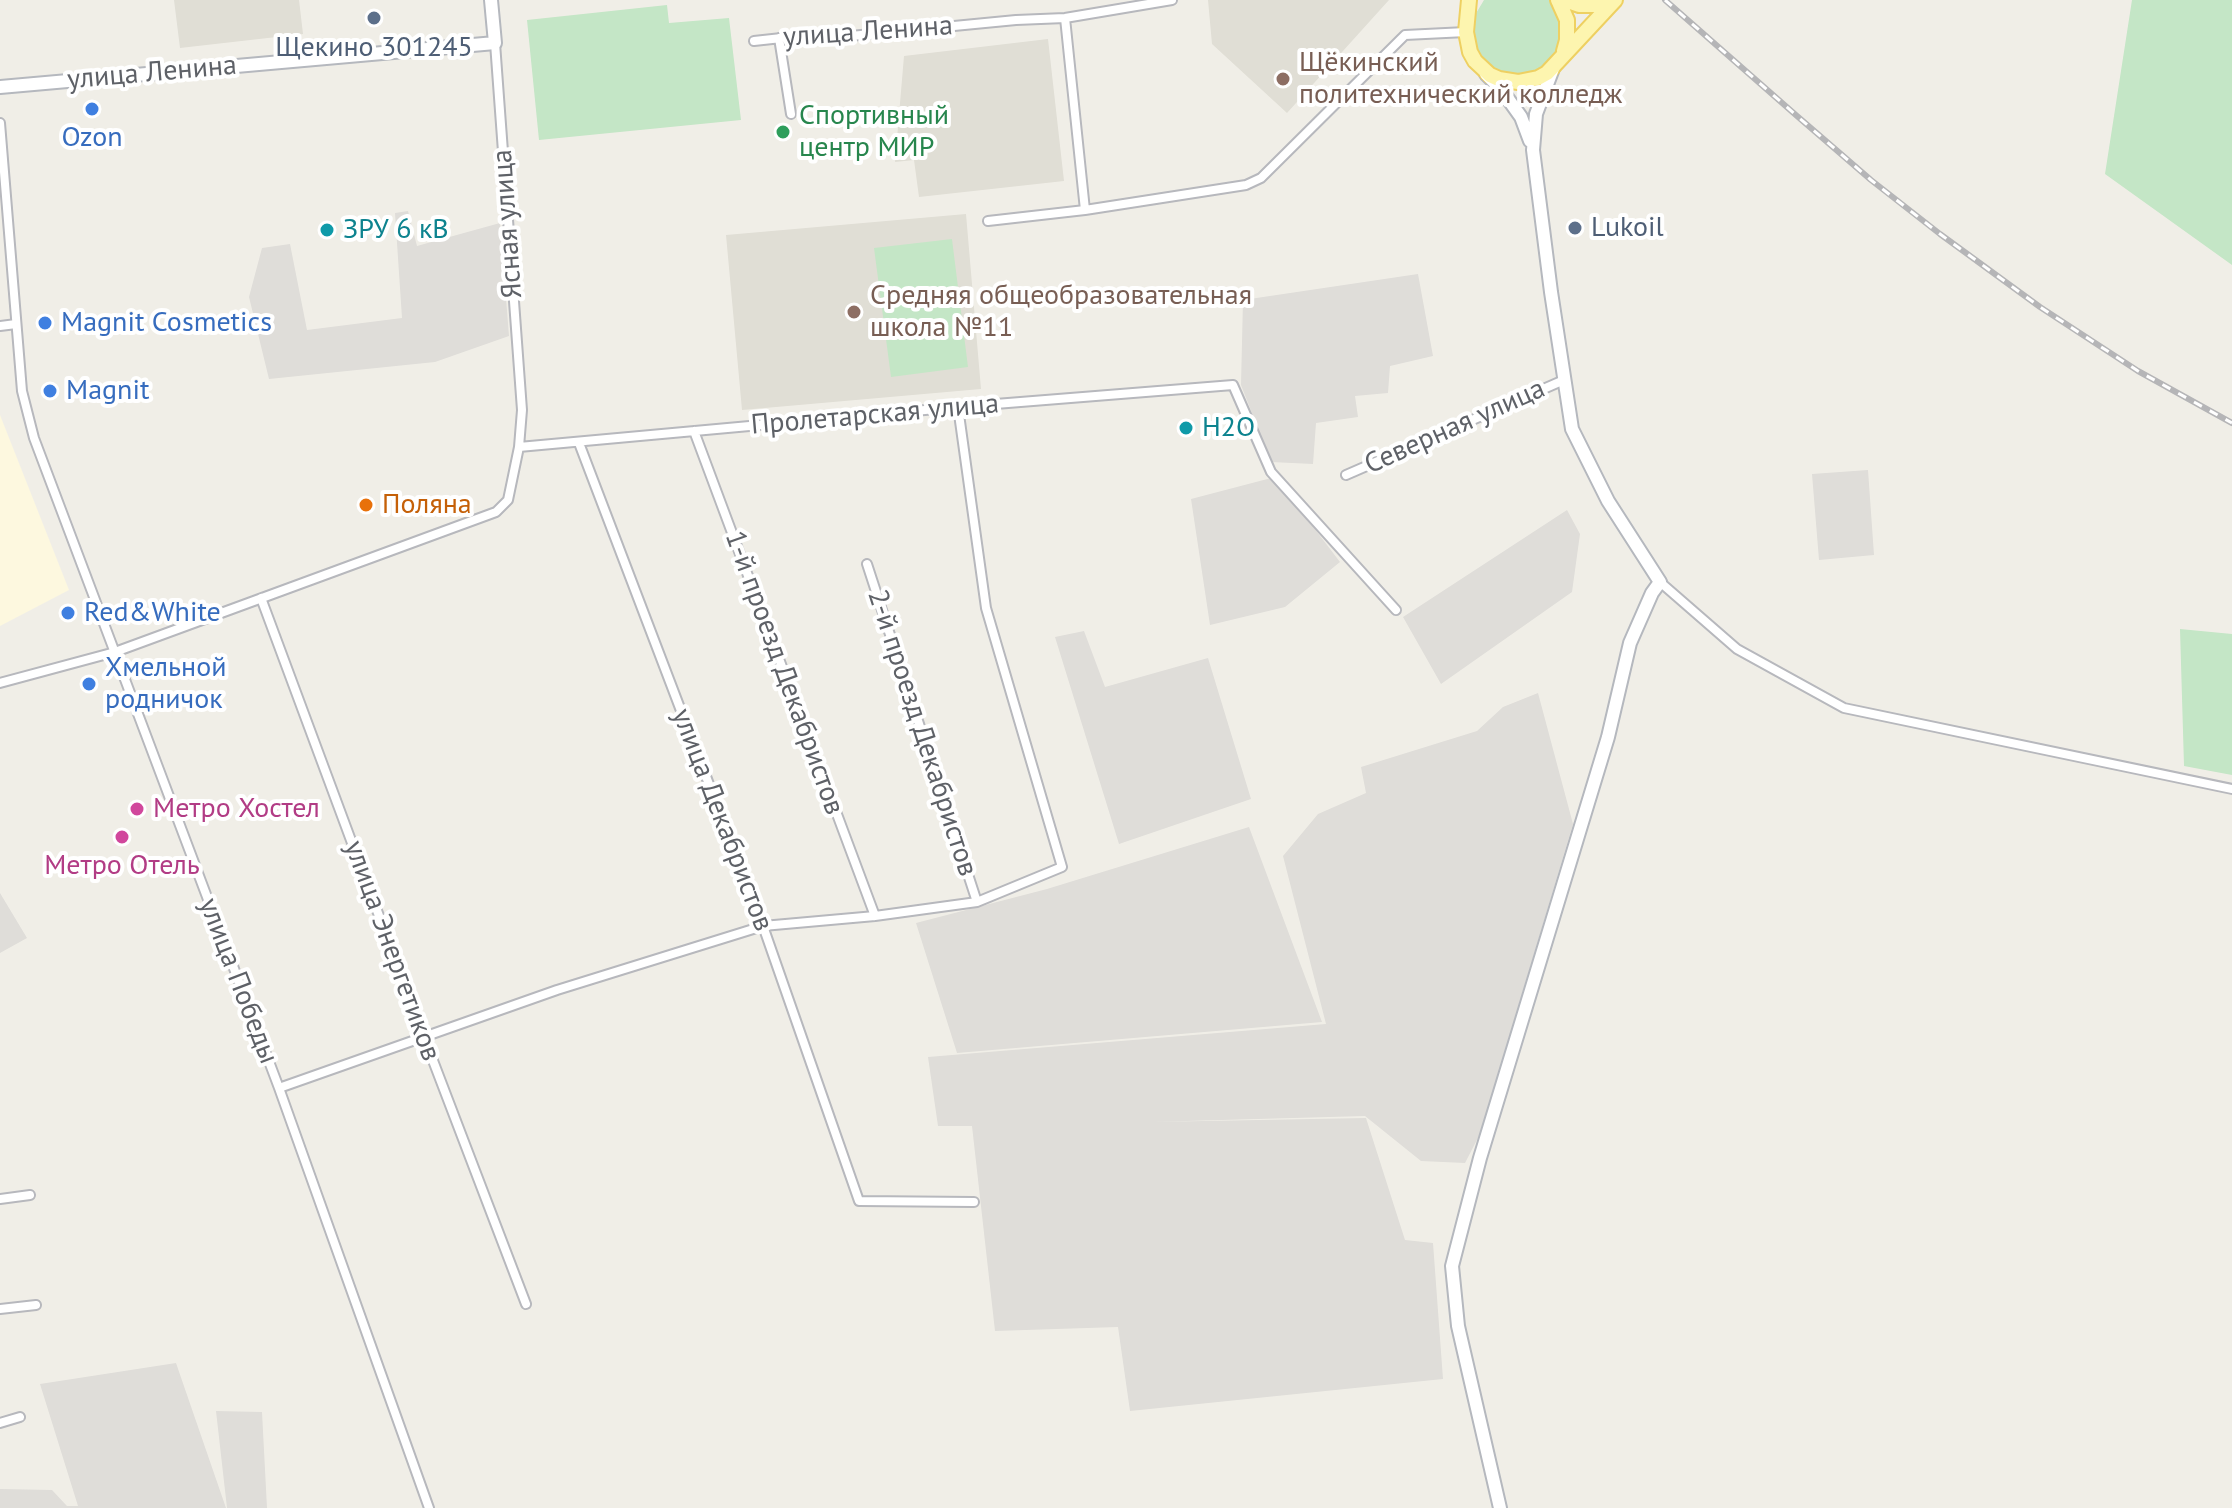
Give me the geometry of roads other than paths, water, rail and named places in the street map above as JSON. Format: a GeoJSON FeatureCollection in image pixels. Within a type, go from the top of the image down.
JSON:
{"type":"FeatureCollection","features":[{"type":"Feature","properties":{"kind":"main road"},"geometry":{"type":"LineString","coordinates":[[1469,0],[1466,27],[1470,52],[1482,68],[1499,79],[1518,82],[1538,78],[1557,62],[1615,0]]}},
{"type":"Feature","properties":{"kind":"main road"},"geometry":{"type":"LineString","coordinates":[[1466,27],[1476,0]]}},
{"type":"Feature","properties":{"kind":"main road"},"geometry":{"type":"LineString","coordinates":[[1557,62],[1565,49],[1568,30],[1564,10],[1558,0]]}},
{"type":"Feature","properties":{"kind":"main road"},"geometry":{"type":"LineString","coordinates":[[1565,0],[1579,5],[1593,5],[1609,0]]}},
{"type":"Feature","properties":{"kind":"street","name":"Ясная улица"},"geometry":{"type":"LineString","coordinates":[[0,683],[115,652],[496,512],[508,500],[519,447],[522,410],[491,0]]}},
{"type":"Feature","properties":{"kind":"street","name":"улица Ленина"},"geometry":{"type":"LineString","coordinates":[[754,41],[809,35],[830,38],[1065,18],[1172,0]]}},
{"type":"Feature","properties":{"kind":"street"},"geometry":{"type":"LineString","coordinates":[[1065,18],[1085,210]]}},
{"type":"Feature","properties":{"kind":"street"},"geometry":{"type":"LineString","coordinates":[[988,221],[1085,210],[1246,185],[1261,178],[1405,35],[1466,27]]}},
{"type":"Feature","properties":{"kind":"street"},"geometry":{"type":"LineString","coordinates":[[779,38],[791,114]]}},
{"type":"Feature","properties":{"kind":"street","name":"улица Ленина"},"geometry":{"type":"LineString","coordinates":[[0,87],[495,43]]}},
{"type":"Feature","properties":{"kind":"street"},"geometry":{"type":"LineString","coordinates":[[1533,150],[1536,114],[1557,62]]}},
{"type":"Feature","properties":{"kind":"street"},"geometry":{"type":"LineString","coordinates":[[1482,68],[1521,117],[1533,150],[1572,429],[1608,501],[1660,582],[1737,649],[1844,708],[2232,789]]}},
{"type":"Feature","properties":{"kind":"street","name":"улица Победы"},"geometry":{"type":"LineString","coordinates":[[0,123],[22,391],[34,438],[279,1088],[429,1508]]}},
{"type":"Feature","properties":{"kind":"street"},"geometry":{"type":"LineString","coordinates":[[0,326],[16,324]]}},
{"type":"Feature","properties":{"kind":"street","name":"Северная улица"},"geometry":{"type":"LineString","coordinates":[[1346,475],[1564,380]]}},
{"type":"Feature","properties":{"kind":"street","name":"Пролетарская улица"},"geometry":{"type":"LineString","coordinates":[[519,447],[1233,385],[1271,472],[1396,610]]}},
{"type":"Feature","properties":{"kind":"street"},"geometry":{"type":"LineString","coordinates":[[279,1088],[557,990],[763,926],[875,916],[977,902],[1062,867],[986,608],[958,407]]}},
{"type":"Feature","properties":{"kind":"street","name":"1-й проезд Декабристов"},"geometry":{"type":"LineString","coordinates":[[694,431],[875,916]]}},
{"type":"Feature","properties":{"kind":"street","name":"улица Декабристов"},"geometry":{"type":"LineString","coordinates":[[579,443],[763,926],[859,1201],[974,1202]]}},
{"type":"Feature","properties":{"kind":"street","name":"2-й проезд Декабристов"},"geometry":{"type":"LineString","coordinates":[[867,564],[977,902]]}},
{"type":"Feature","properties":{"kind":"street"},"geometry":{"type":"LineString","coordinates":[[1500,1508],[1458,1326],[1452,1266],[1480,1158],[1608,737],[1630,643],[1660,582]]}},
{"type":"Feature","properties":{"kind":"street","name":"улица Энергетиков"},"geometry":{"type":"LineString","coordinates":[[261,598],[526,1304]]}},
{"type":"Feature","properties":{"kind":"street"},"geometry":{"type":"LineString","coordinates":[[0,1199],[30,1195]]}},
{"type":"Feature","properties":{"kind":"street"},"geometry":{"type":"LineString","coordinates":[[0,1309],[36,1305]]}},
{"type":"Feature","properties":{"kind":"street"},"geometry":{"type":"LineString","coordinates":[[0,1423],[20,1417]]}},
{"type":"Feature","properties":{"kind":"railway"},"geometry":{"type":"LineString","coordinates":[[1665,0],[1871,180],[1940,234],[2040,307],[2138,371],[2232,423]]}},
{"type":"Feature","properties":{"kind":"place","name":"Щекино 301245"},"geometry":{"type":"Point","coordinates":[374,18]}},
{"type":"Feature","properties":{"kind":"place","name":"Щёкинский политехнический колледж"},"geometry":{"type":"Point","coordinates":[1283,79]}},
{"type":"Feature","properties":{"kind":"place","name":"Ozon"},"geometry":{"type":"Point","coordinates":[92,109]}},
{"type":"Feature","properties":{"kind":"place","name":"Спортивный центр МИР"},"geometry":{"type":"Point","coordinates":[783,132]}},
{"type":"Feature","properties":{"kind":"place","name":"Lukoil"},"geometry":{"type":"Point","coordinates":[1575,228]}},
{"type":"Feature","properties":{"kind":"place","name":"ЗРУ 6 кВ"},"geometry":{"type":"Point","coordinates":[327,230]}},
{"type":"Feature","properties":{"kind":"place","name":"Средняя общеобразовательная школа №11"},"geometry":{"type":"Point","coordinates":[854,312]}},
{"type":"Feature","properties":{"kind":"place","name":"Magnit Cosmetics"},"geometry":{"type":"Point","coordinates":[45,323]}},
{"type":"Feature","properties":{"kind":"place","name":"Magnit"},"geometry":{"type":"Point","coordinates":[50,391]}},
{"type":"Feature","properties":{"kind":"place","name":"Н2О"},"geometry":{"type":"Point","coordinates":[1186,428]}},
{"type":"Feature","properties":{"kind":"place","name":"Поляна"},"geometry":{"type":"Point","coordinates":[366,505]}},
{"type":"Feature","properties":{"kind":"place","name":"Red&White"},"geometry":{"type":"Point","coordinates":[68,613]}},
{"type":"Feature","properties":{"kind":"place","name":"Хмельной родничок"},"geometry":{"type":"Point","coordinates":[89,684]}},
{"type":"Feature","properties":{"kind":"place","name":"Метро Хостел"},"geometry":{"type":"Point","coordinates":[137,809]}},
{"type":"Feature","properties":{"kind":"place","name":"Метро Отель"},"geometry":{"type":"Point","coordinates":[122,837]}}]}
